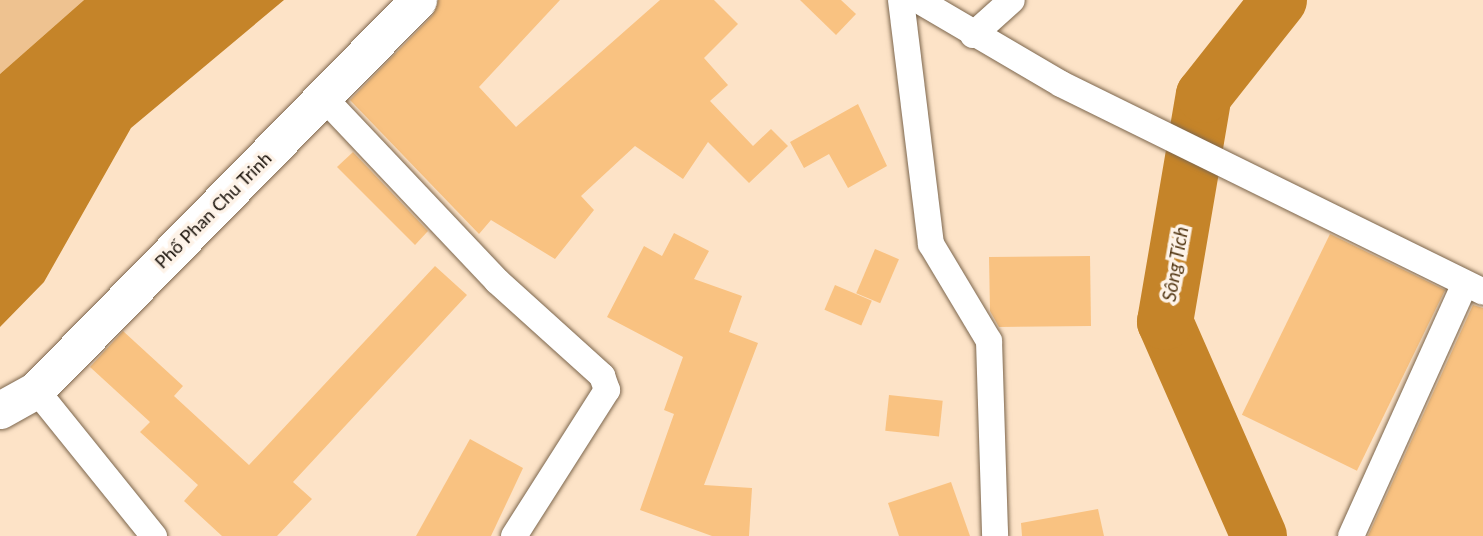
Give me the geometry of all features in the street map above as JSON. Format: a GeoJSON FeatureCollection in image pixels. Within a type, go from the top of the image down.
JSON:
{"type":"FeatureCollection","features":[{"type":"Feature","properties":{"kind":"main road","name":"Phố Phan Chu Trinh"},"geometry":{"type":"LineString","coordinates":[[0,410],[36,390],[418,0]]}},
{"type":"Feature","properties":{"kind":"street"},"geometry":{"type":"LineString","coordinates":[[901,0],[931,244],[989,341],[995,536]]}},
{"type":"Feature","properties":{"kind":"street"},"geometry":{"type":"LineString","coordinates":[[918,0],[1061,84],[1474,288],[1351,536]]}},
{"type":"Feature","properties":{"kind":"street"},"geometry":{"type":"LineString","coordinates":[[974,35],[1012,0]]}},
{"type":"Feature","properties":{"kind":"street"},"geometry":{"type":"LineString","coordinates":[[324,98],[497,281],[602,376],[607,390],[514,536]]}},
{"type":"Feature","properties":{"kind":"street"},"geometry":{"type":"LineString","coordinates":[[36,390],[154,536]]}},
{"type":"Feature","properties":{"kind":"shaded area"},"geometry":{"type":"Polygon","coordinates":[[[0,0],[84,0],[0,74],[0,0]]]}},
{"type":"Feature","properties":{"kind":"shaded area"},"geometry":{"type":"Polygon","coordinates":[[[84,0],[284,0],[131,128],[44,282],[0,327],[0,74],[84,0]]]}},
{"type":"Feature","properties":{"kind":"building"},"geometry":{"type":"Polygon","coordinates":[[[438,0],[560,0],[479,87],[516,127],[660,0],[714,0],[738,24],[704,58],[728,85],[710,101],[753,146],[771,129],[788,146],[749,183],[708,142],[683,179],[635,146],[581,196],[594,210],[555,259],[491,220],[479,234],[350,100],[433,15],[438,0]]]}},
{"type":"Feature","properties":{"kind":"building"},"geometry":{"type":"Polygon","coordinates":[[[800,0],[841,0],[856,14],[836,35],[800,0]]]}},
{"type":"Feature","properties":{"kind":"building"},"geometry":{"type":"Polygon","coordinates":[[[858,104],[887,166],[848,188],[829,154],[804,168],[790,142],[858,104]]]}},
{"type":"Feature","properties":{"kind":"building"},"geometry":{"type":"Polygon","coordinates":[[[353,152],[428,231],[415,245],[337,167],[353,152]]]}},
{"type":"Feature","properties":{"kind":"building"},"geometry":{"type":"Polygon","coordinates":[[[674,233],[709,251],[694,279],[742,296],[729,332],[758,343],[704,485],[752,488],[749,536],[712,536],[640,510],[674,414],[664,410],[683,357],[607,317],[644,246],[662,256],[674,233]]]}},
{"type":"Feature","properties":{"kind":"building"},"geometry":{"type":"Polygon","coordinates":[[[1330,234],[1445,290],[1357,471],[1242,415],[1330,234]]]}},
{"type":"Feature","properties":{"kind":"building"},"geometry":{"type":"Polygon","coordinates":[[[875,249],[899,259],[880,303],[856,293],[875,249]]]}},
{"type":"Feature","properties":{"kind":"building"},"geometry":{"type":"Polygon","coordinates":[[[1090,256],[1091,326],[999,327],[990,311],[989,257],[1090,256]]]}},
{"type":"Feature","properties":{"kind":"building"},"geometry":{"type":"Polygon","coordinates":[[[435,266],[467,295],[293,482],[312,499],[277,536],[222,536],[184,501],[198,485],[140,432],[150,422],[90,367],[123,331],[183,386],[174,396],[249,465],[435,266]]]}},
{"type":"Feature","properties":{"kind":"building"},"geometry":{"type":"Polygon","coordinates":[[[835,285],[872,301],[861,325],[824,310],[835,285]]]}},
{"type":"Feature","properties":{"kind":"building"},"geometry":{"type":"Polygon","coordinates":[[[1473,305],[1483,308],[1483,536],[1368,536],[1473,305]]]}},
{"type":"Feature","properties":{"kind":"building"},"geometry":{"type":"Polygon","coordinates":[[[889,395],[943,401],[939,436],[885,431],[889,395]]]}},
{"type":"Feature","properties":{"kind":"building"},"geometry":{"type":"Polygon","coordinates":[[[470,439],[523,468],[491,536],[416,536],[470,439]]]}},
{"type":"Feature","properties":{"kind":"building"},"geometry":{"type":"Polygon","coordinates":[[[951,482],[970,536],[899,536],[888,503],[951,482]]]}},
{"type":"Feature","properties":{"kind":"building"},"geometry":{"type":"Polygon","coordinates":[[[1098,509],[1104,536],[1022,536],[1021,523],[1098,509]]]}},
{"type":"Feature","properties":{"kind":"waterway","name":"Sông Tích"},"geometry":{"type":"LineString","coordinates":[[1259,536],[1165,322],[1204,95],[1279,0]]}}]}
